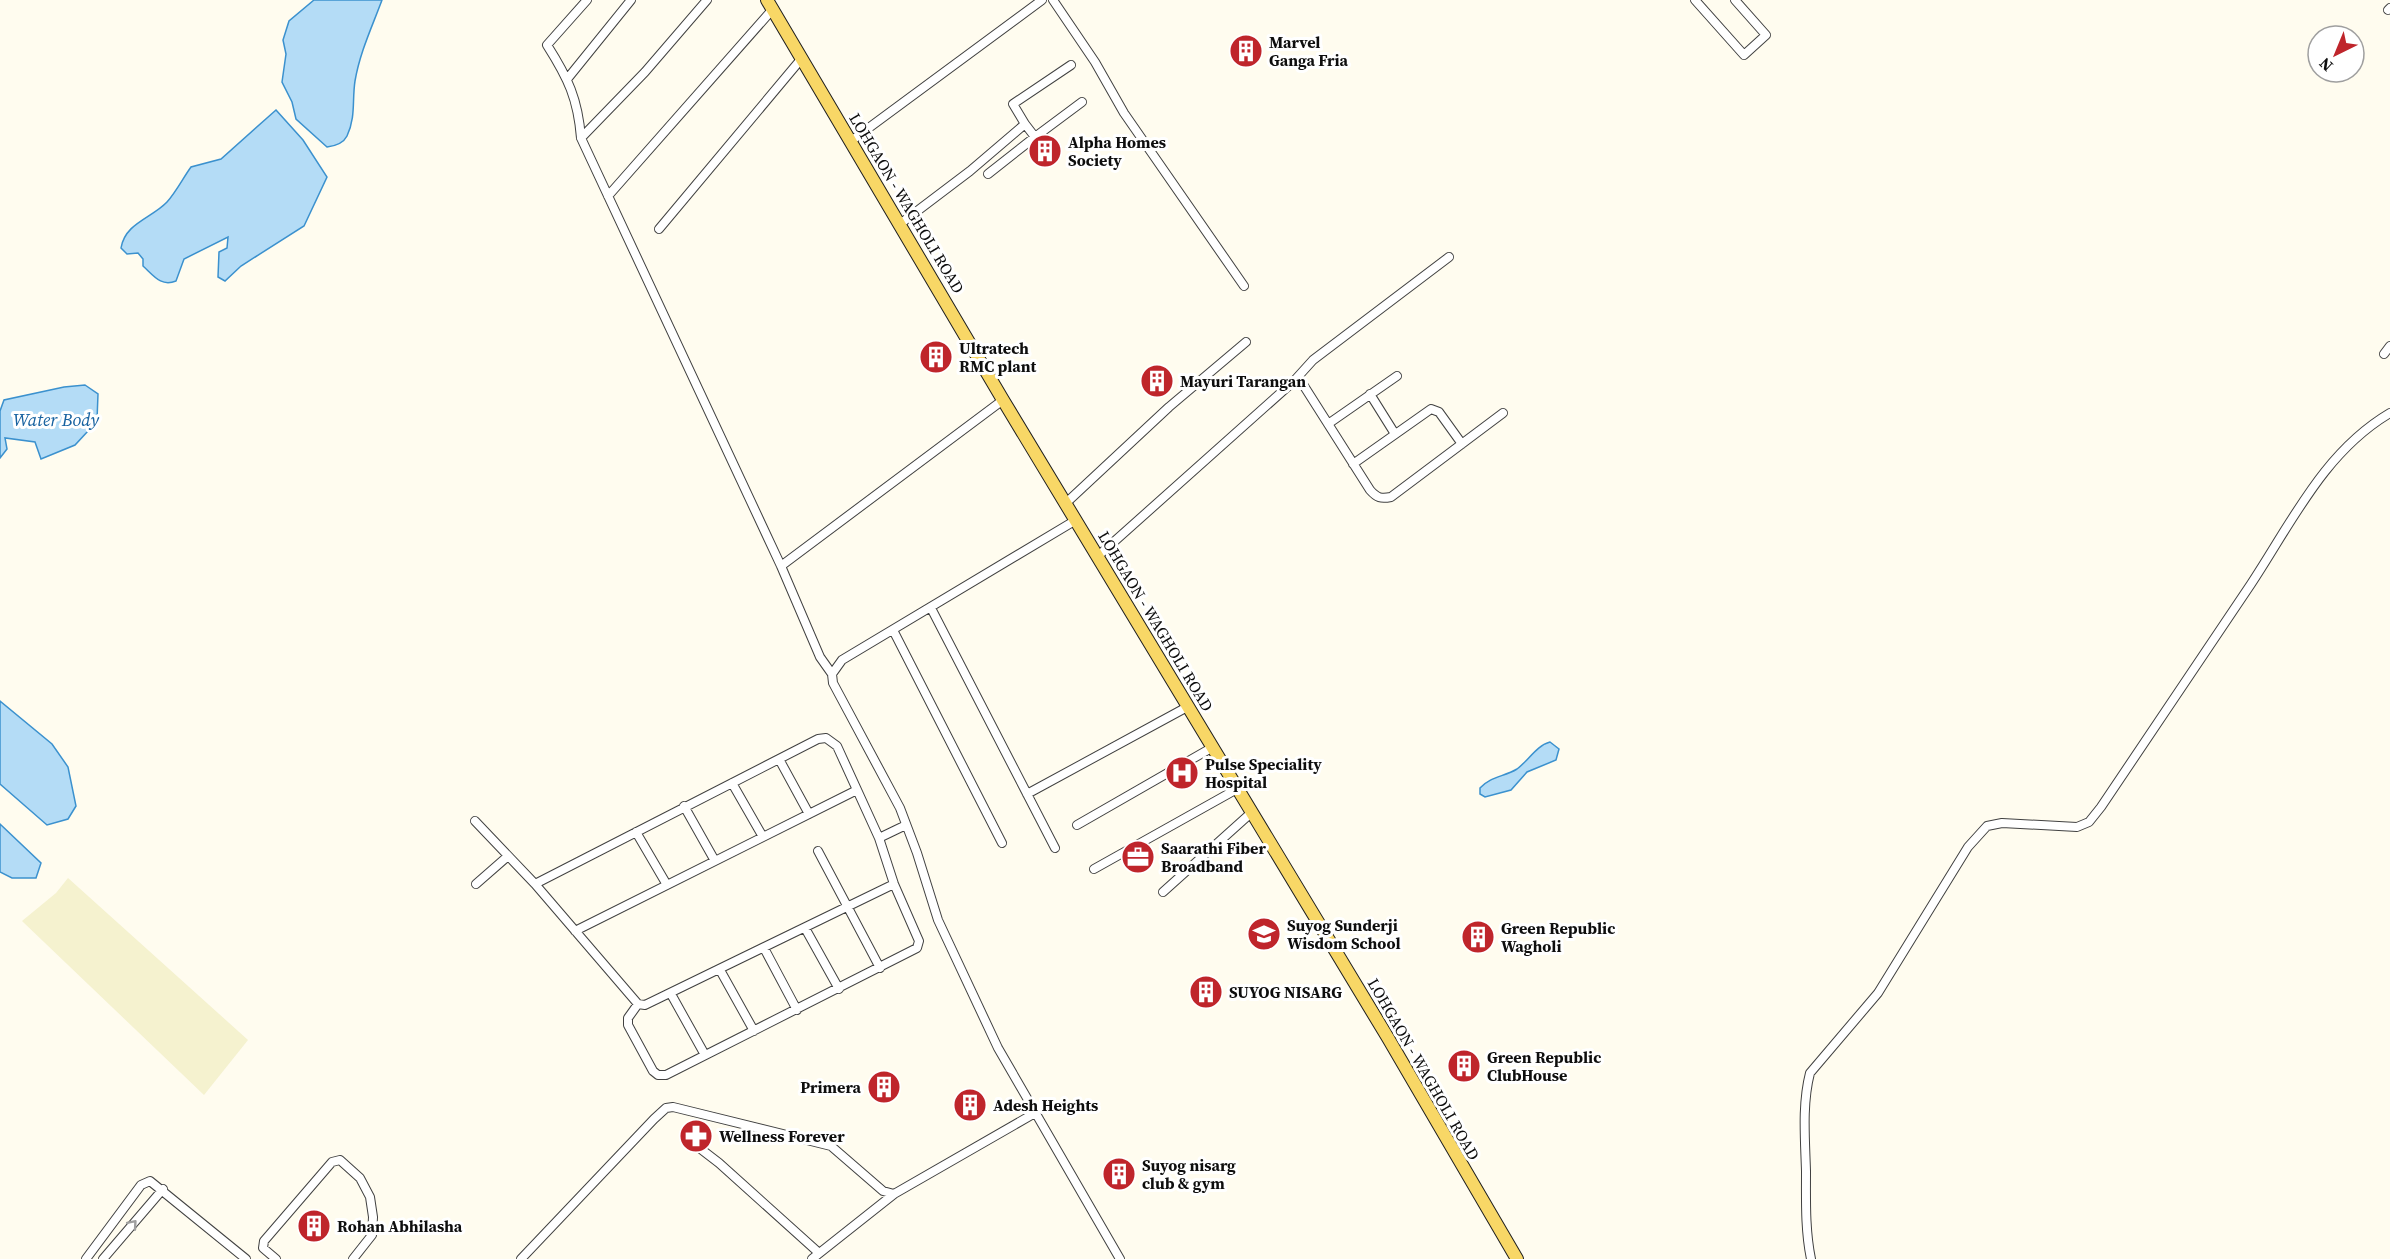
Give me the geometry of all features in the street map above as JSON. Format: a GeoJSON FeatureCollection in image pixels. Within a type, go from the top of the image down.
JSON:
{"type":"FeatureCollection","features":[{"type":"Feature","properties":{"kind":"main road","name":"LOHGAON - WAGHOLI ROAD"},"geometry":{"type":"LineString","coordinates":[[770,5],[1003,400],[1388,1038],[1517,1259]]}},
{"type":"Feature","properties":{"kind":"street"},"geometry":{"type":"LineString","coordinates":[[587,0],[547,45],[568,78],[579,109],[581,138],[781,566],[820,657],[832,674],[832,683],[885,779],[906,825],[938,920],[958,965],[998,1048],[1120,1259]]}},
{"type":"Feature","properties":{"kind":"street"},"geometry":{"type":"LineString","coordinates":[[568,78],[631,0]]}},
{"type":"Feature","properties":{"kind":"street"},"geometry":{"type":"LineString","coordinates":[[581,138],[645,72],[707,0]]}},
{"type":"Feature","properties":{"kind":"street"},"geometry":{"type":"LineString","coordinates":[[851,141],[1042,0]]}},
{"type":"Feature","properties":{"kind":"street"},"geometry":{"type":"LineString","coordinates":[[1053,0],[1095,62],[1124,114],[1244,286]]}},
{"type":"Feature","properties":{"kind":"street"},"geometry":{"type":"LineString","coordinates":[[1695,0],[1744,55],[1766,35],[1735,0]]}},
{"type":"Feature","properties":{"kind":"street"},"geometry":{"type":"LineString","coordinates":[[608,196],[770,5]]}},
{"type":"Feature","properties":{"kind":"street"},"geometry":{"type":"LineString","coordinates":[[659,229],[802,58]]}},
{"type":"Feature","properties":{"kind":"street"},"geometry":{"type":"LineString","coordinates":[[1035,137],[1013,104],[1071,65]]}},
{"type":"Feature","properties":{"kind":"street"},"geometry":{"type":"LineString","coordinates":[[988,174],[1082,102]]}},
{"type":"Feature","properties":{"kind":"street"},"geometry":{"type":"LineString","coordinates":[[900,224],[970,171],[1025,124]]}},
{"type":"Feature","properties":{"kind":"street"},"geometry":{"type":"LineString","coordinates":[[1098,556],[1294,381],[1313,360],[1449,257]]}},
{"type":"Feature","properties":{"kind":"street"},"geometry":{"type":"LineString","coordinates":[[1066,503],[1168,407],[1246,342]]}},
{"type":"Feature","properties":{"kind":"street"},"geometry":{"type":"LineString","coordinates":[[1328,424],[1397,376]]}},
{"type":"Feature","properties":{"kind":"street"},"geometry":{"type":"LineString","coordinates":[[1294,381],[1300,381],[1304,386],[1370,490],[1383,499],[1392,497],[1503,413]]}},
{"type":"Feature","properties":{"kind":"street"},"geometry":{"type":"LineString","coordinates":[[1370,394],[1395,434]]}},
{"type":"Feature","properties":{"kind":"street"},"geometry":{"type":"LineString","coordinates":[[781,566],[1003,400]]}},
{"type":"Feature","properties":{"kind":"street"},"geometry":{"type":"LineString","coordinates":[[1353,464],[1427,411],[1435,410],[1462,444]]}},
{"type":"Feature","properties":{"kind":"street"},"geometry":{"type":"LineString","coordinates":[[1811,1259],[1807,1235],[1805,1119],[1810,1073],[1878,993],[1968,847],[1987,826],[2002,823],[2077,828],[2088,822],[2101,807],[2265,563],[2320,474],[2345,446],[2390,414]]}},
{"type":"Feature","properties":{"kind":"street"},"geometry":{"type":"LineString","coordinates":[[832,674],[842,660],[1076,520]]}},
{"type":"Feature","properties":{"kind":"street"},"geometry":{"type":"LineString","coordinates":[[931,608],[1056,848]]}},
{"type":"Feature","properties":{"kind":"street"},"geometry":{"type":"LineString","coordinates":[[893,630],[1002,843]]}},
{"type":"Feature","properties":{"kind":"street"},"geometry":{"type":"LineString","coordinates":[[1027,794],[1189,706]]}},
{"type":"Feature","properties":{"kind":"street"},"geometry":{"type":"LineString","coordinates":[[535,884],[818,739],[826,738],[837,746],[879,837],[894,884],[919,941],[911,953],[666,1075],[658,1075],[653,1071],[628,1025],[628,1018],[638,1004]]}},
{"type":"Feature","properties":{"kind":"street"},"geometry":{"type":"LineString","coordinates":[[1077,825],[1213,747]]}},
{"type":"Feature","properties":{"kind":"street"},"geometry":{"type":"LineString","coordinates":[[779,759],[809,814]]}},
{"type":"Feature","properties":{"kind":"street"},"geometry":{"type":"LineString","coordinates":[[732,783],[763,837]]}},
{"type":"Feature","properties":{"kind":"street"},"geometry":{"type":"LineString","coordinates":[[1094,869],[1237,789]]}},
{"type":"Feature","properties":{"kind":"street"},"geometry":{"type":"LineString","coordinates":[[575,931],[857,790]]}},
{"type":"Feature","properties":{"kind":"street"},"geometry":{"type":"LineString","coordinates":[[684,806],[715,861]]}},
{"type":"Feature","properties":{"kind":"street"},"geometry":{"type":"LineString","coordinates":[[1163,892],[1251,813]]}},
{"type":"Feature","properties":{"kind":"street"},"geometry":{"type":"LineString","coordinates":[[475,821],[535,884],[638,1004],[645,1005],[671,994],[894,884]]}},
{"type":"Feature","properties":{"kind":"street"},"geometry":{"type":"LineString","coordinates":[[879,837],[906,825]]}},
{"type":"Feature","properties":{"kind":"street"},"geometry":{"type":"LineString","coordinates":[[636,832],[667,885]]}},
{"type":"Feature","properties":{"kind":"street"},"geometry":{"type":"LineString","coordinates":[[818,851],[880,968]]}},
{"type":"Feature","properties":{"kind":"street"},"geometry":{"type":"LineString","coordinates":[[476,884],[508,856]]}},
{"type":"Feature","properties":{"kind":"street"},"geometry":{"type":"LineString","coordinates":[[805,928],[839,989]]}},
{"type":"Feature","properties":{"kind":"street"},"geometry":{"type":"LineString","coordinates":[[764,948],[797,1010]]}},
{"type":"Feature","properties":{"kind":"street"},"geometry":{"type":"LineString","coordinates":[[720,970],[754,1031]]}},
{"type":"Feature","properties":{"kind":"street"},"geometry":{"type":"LineString","coordinates":[[671,994],[705,1055]]}},
{"type":"Feature","properties":{"kind":"street"},"geometry":{"type":"LineString","coordinates":[[521,1259],[654,1119],[673,1107],[831,1146],[884,1191],[894,1194]]}},
{"type":"Feature","properties":{"kind":"street"},"geometry":{"type":"LineString","coordinates":[[693,1143],[745,1185],[815,1256],[894,1194],[1035,1113]]}},
{"type":"Feature","properties":{"kind":"street"},"geometry":{"type":"LineString","coordinates":[[276,1259],[263,1248],[264,1241],[332,1162],[340,1160],[360,1178],[370,1197],[373,1217],[372,1235],[352,1259]]}},
{"type":"Feature","properties":{"kind":"street"},"geometry":{"type":"LineString","coordinates":[[86,1259],[141,1185],[150,1181],[163,1189],[246,1259]]}},
{"type":"Feature","properties":{"kind":"street"},"geometry":{"type":"LineString","coordinates":[[103,1259],[163,1189]]}},
{"type":"Feature","properties":{"kind":"shaded area"},"geometry":{"type":"Polygon","coordinates":[[[68,878],[248,1040],[204,1095],[22,921],[56,893],[68,878]]]}},
{"type":"Feature","properties":{"kind":"water"},"geometry":{"type":"Polygon","coordinates":[[[314,0],[382,0],[357,70],[350,129],[343,141],[327,147],[296,119],[292,102],[282,82],[286,54],[283,40],[289,21],[314,0]]]}},
{"type":"Feature","properties":{"kind":"water"},"geometry":{"type":"Polygon","coordinates":[[[276,110],[303,140],[327,177],[304,226],[241,266],[225,281],[218,277],[219,252],[227,248],[228,237],[184,259],[176,281],[166,283],[154,277],[143,266],[143,259],[138,253],[127,254],[121,248],[133,227],[167,202],[191,167],[221,159],[276,110]]]}},
{"type":"Feature","properties":{"kind":"water","name":"Water Body"},"geometry":{"type":"Polygon","coordinates":[[[85,385],[98,394],[97,420],[75,445],[41,459],[35,442],[5,438],[7,449],[0,458],[0,411],[4,400],[64,387],[85,385]]]}},
{"type":"Feature","properties":{"kind":"water"},"geometry":{"type":"Polygon","coordinates":[[[0,701],[52,744],[68,767],[76,806],[68,819],[47,825],[0,784],[0,701]]]}},
{"type":"Feature","properties":{"kind":"water"},"geometry":{"type":"Polygon","coordinates":[[[1550,742],[1559,749],[1556,760],[1527,772],[1511,790],[1485,797],[1480,794],[1480,788],[1484,784],[1517,769],[1537,750],[1550,742]]]}},
{"type":"Feature","properties":{"kind":"water"},"geometry":{"type":"Polygon","coordinates":[[[0,824],[41,863],[36,878],[12,878],[0,872],[0,824]]]}},
{"type":"Feature","properties":{"kind":"place","name":"Marvel Ganga Fria"},"geometry":{"type":"Point","coordinates":[1246,51]}},
{"type":"Feature","properties":{"kind":"place","name":"Alpha Homes Society"},"geometry":{"type":"Point","coordinates":[1045,151]}},
{"type":"Feature","properties":{"kind":"place","name":"Ultratech RMC plant"},"geometry":{"type":"Point","coordinates":[936,357]}},
{"type":"Feature","properties":{"kind":"place","name":"Mayuri Tarangan"},"geometry":{"type":"Point","coordinates":[1157,381]}},
{"type":"Feature","properties":{"kind":"place","name":"Pulse Speciality Hospital"},"geometry":{"type":"Point","coordinates":[1182,773]}},
{"type":"Feature","properties":{"kind":"place","name":"Saarathi Fiber Broadband"},"geometry":{"type":"Point","coordinates":[1138,857]}},
{"type":"Feature","properties":{"kind":"place","name":"Suyog Sunderji Wisdom School"},"geometry":{"type":"Point","coordinates":[1264,934]}},
{"type":"Feature","properties":{"kind":"place","name":"Green Republic Wagholi"},"geometry":{"type":"Point","coordinates":[1478,937]}},
{"type":"Feature","properties":{"kind":"place","name":"SUYOG NISARG"},"geometry":{"type":"Point","coordinates":[1206,992]}},
{"type":"Feature","properties":{"kind":"place","name":"Green Republic ClubHouse"},"geometry":{"type":"Point","coordinates":[1464,1066]}},
{"type":"Feature","properties":{"kind":"place","name":"Primera"},"geometry":{"type":"Point","coordinates":[884,1087]}},
{"type":"Feature","properties":{"kind":"place","name":"Adesh Heights"},"geometry":{"type":"Point","coordinates":[970,1105]}},
{"type":"Feature","properties":{"kind":"place","name":"Wellness Forever"},"geometry":{"type":"Point","coordinates":[696,1136]}},
{"type":"Feature","properties":{"kind":"place","name":"Suyog nisarg club & gym"},"geometry":{"type":"Point","coordinates":[1119,1174]}},
{"type":"Feature","properties":{"kind":"place","name":"Rohan Abhilasha"},"geometry":{"type":"Point","coordinates":[314,1226]}}]}
